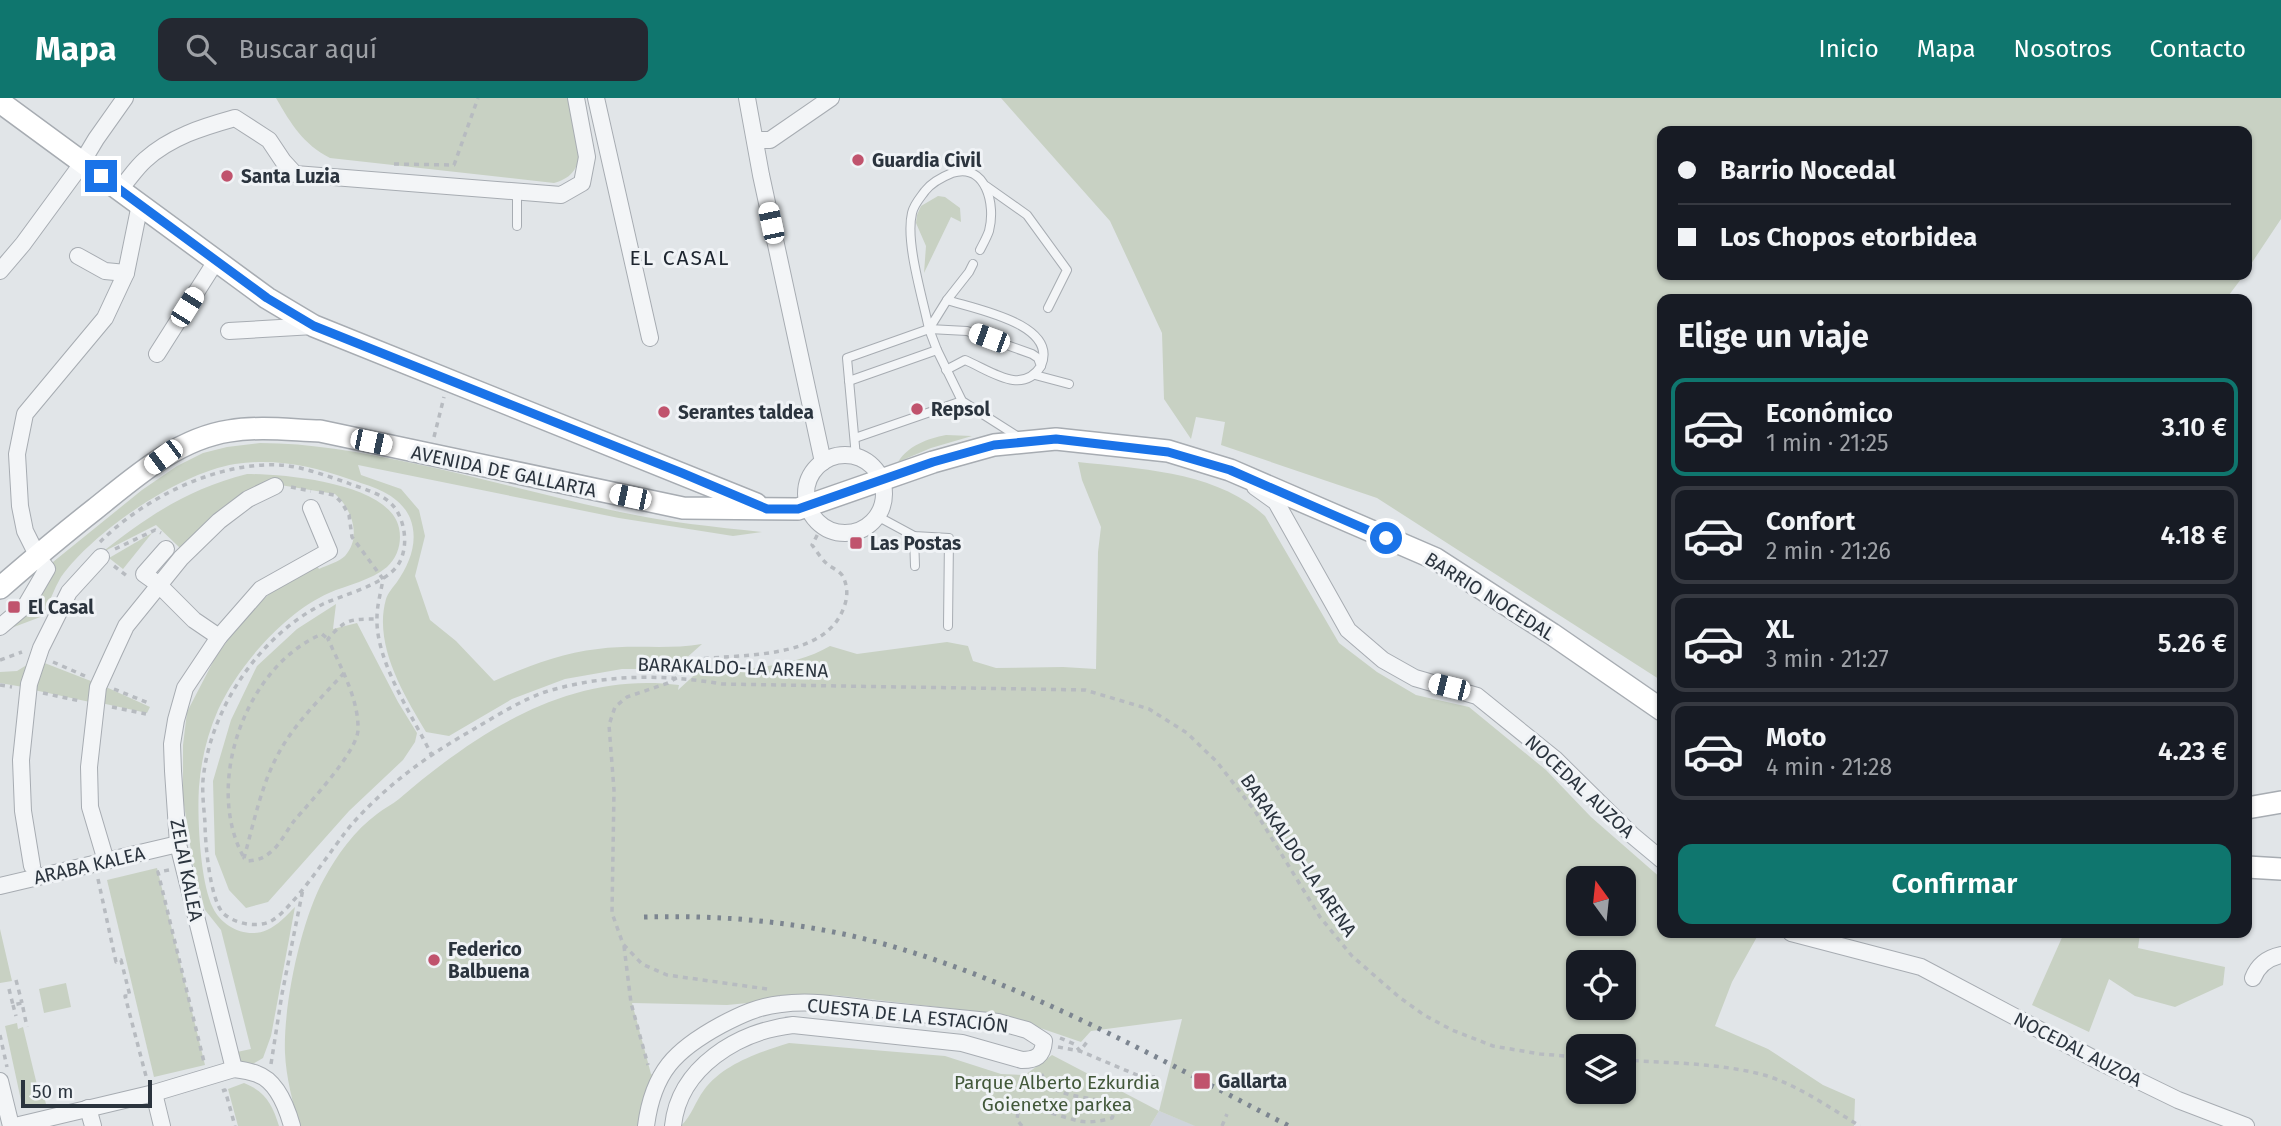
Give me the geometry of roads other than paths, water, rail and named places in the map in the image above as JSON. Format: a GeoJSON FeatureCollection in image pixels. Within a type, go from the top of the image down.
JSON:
{"type":"FeatureCollection","features":[{"type":"Feature","properties":{"kind":"street"},"geometry":{"type":"LineString","coordinates":[[0,271],[83,163],[96,139],[125,98]]}},
{"type":"Feature","properties":{"kind":"street"},"geometry":{"type":"LineString","coordinates":[[120,189],[138,167],[165,144],[212,124],[235,118],[269,139],[295,174],[561,195],[582,183],[587,157],[576,98]]}},
{"type":"Feature","properties":{"kind":"street"},"geometry":{"type":"LineString","coordinates":[[596,98],[650,338]]}},
{"type":"Feature","properties":{"kind":"street"},"geometry":{"type":"LineString","coordinates":[[747,98],[823,462]]}},
{"type":"Feature","properties":{"kind":"street"},"geometry":{"type":"LineString","coordinates":[[755,140],[771,141],[831,98]]}},
{"type":"Feature","properties":{"kind":"street"},"geometry":{"type":"LineString","coordinates":[[0,102],[267,298],[314,326],[767,509]]}},
{"type":"Feature","properties":{"kind":"street"},"geometry":{"type":"LineString","coordinates":[[34,549],[25,531],[20,506],[17,454],[25,414],[105,318],[126,273],[139,204]]}},
{"type":"Feature","properties":{"kind":"street"},"geometry":{"type":"LineString","coordinates":[[78,256],[105,271],[126,273]]}},
{"type":"Feature","properties":{"kind":"street"},"geometry":{"type":"LineString","coordinates":[[158,354],[216,261]]}},
{"type":"Feature","properties":{"kind":"street"},"geometry":{"type":"LineString","coordinates":[[229,331],[314,326]]}},
{"type":"Feature","properties":{"kind":"street","name":"AVENIDA DE GALLARTA"},"geometry":{"type":"LineString","coordinates":[[0,588],[163,457],[200,438],[229,430],[268,428],[320,432],[683,508],[791,509],[807,506],[963,453],[1024,441]]}},
{"type":"Feature","properties":{"kind":"street","name":"BARRIO NOCEDAL"},"geometry":{"type":"LineString","coordinates":[[1024,441],[1056,439],[1168,452],[1230,470],[1436,559],[1657,707]]}},
{"type":"Feature","properties":{"kind":"street"},"geometry":{"type":"LineString","coordinates":[[833,457],[856,457],[867,462],[881,480],[884,495],[877,516],[869,525],[858,531],[833,531],[822,526],[807,506],[808,481],[823,462],[833,457]]}},
{"type":"Feature","properties":{"kind":"street","name":"NOCEDAL AUZOA"},"geometry":{"type":"LineString","coordinates":[[1230,470],[1276,502],[1348,630],[1383,660],[1415,678],[1477,696],[1555,759],[1632,835],[1657,856]]}},
{"type":"Feature","properties":{"kind":"street"},"geometry":{"type":"LineString","coordinates":[[682,473],[683,508]]}},
{"type":"Feature","properties":{"kind":"street"},"geometry":{"type":"LineString","coordinates":[[106,861],[90,807],[89,766],[100,682],[126,626],[183,555],[219,521],[248,499],[283,489]]}},
{"type":"Feature","properties":{"kind":"street","name":"ZELAI KALEA"},"geometry":{"type":"LineString","coordinates":[[234,1069],[178,844],[172,744],[185,688],[219,637],[261,589],[329,551],[311,508]]}},
{"type":"Feature","properties":{"kind":"street"},"geometry":{"type":"LineString","coordinates":[[166,549],[144,574],[154,589],[219,637]]}},
{"type":"Feature","properties":{"kind":"street","name":"ARABA KALEA"},"geometry":{"type":"LineString","coordinates":[[32,866],[23,811],[21,760],[28,690],[39,655],[69,592],[100,550]]}},
{"type":"Feature","properties":{"kind":"street"},"geometry":{"type":"LineString","coordinates":[[0,627],[26,605],[47,569],[43,564]]}},
{"type":"Feature","properties":{"kind":"street"},"geometry":{"type":"LineString","coordinates":[[2252,807],[2281,802]]}},
{"type":"Feature","properties":{"kind":"street","name":"ARABA KALEA"},"geometry":{"type":"LineString","coordinates":[[0,886],[178,844]]}},
{"type":"Feature","properties":{"kind":"street"},"geometry":{"type":"LineString","coordinates":[[2252,867],[2281,869]]}},
{"type":"Feature","properties":{"kind":"street","name":"NOCEDAL AUZOA"},"geometry":{"type":"LineString","coordinates":[[1810,938],[1921,967],[2104,1064],[2178,1100],[2246,1126]]}},
{"type":"Feature","properties":{"kind":"street"},"geometry":{"type":"LineString","coordinates":[[2253,978],[2256,970],[2269,957],[2281,956]]}},
{"type":"Feature","properties":{"kind":"street","name":"CUESTA DE LA ESTACIÓN"},"geometry":{"type":"LineString","coordinates":[[646,1126],[649,1107],[660,1079],[677,1053],[691,1041],[741,1015],[782,1004],[817,1003],[998,1022],[1027,1030],[1044,1041],[1044,1050],[1039,1056],[1022,1060],[962,1043],[793,1025],[777,1027],[723,1050],[702,1065],[674,1114],[673,1126]]}},
{"type":"Feature","properties":{"kind":"street"},"geometry":{"type":"LineString","coordinates":[[0,1081],[13,1126],[88,1108],[151,1088],[234,1069],[262,1075],[274,1087],[286,1106],[292,1126]]}},
{"type":"Feature","properties":{"kind":"street"},"geometry":{"type":"LineString","coordinates":[[151,1088],[162,1126]]}},
{"type":"Feature","properties":{"kind":"street"},"geometry":{"type":"LineString","coordinates":[[88,1108],[93,1126]]}},
{"type":"Feature","properties":{"kind":"lane"},"geometry":{"type":"LineString","coordinates":[[1024,441],[962,401],[929,329],[913,251],[912,214],[916,203],[929,186],[956,172],[969,172],[980,177],[986,186],[1027,215],[1067,270],[1048,308]]}},
{"type":"Feature","properties":{"kind":"lane"},"geometry":{"type":"LineString","coordinates":[[980,250],[990,229],[986,186]]}},
{"type":"Feature","properties":{"kind":"lane"},"geometry":{"type":"LineString","coordinates":[[517,192],[517,226]]}},
{"type":"Feature","properties":{"kind":"lane"},"geometry":{"type":"LineString","coordinates":[[929,329],[973,264]]}},
{"type":"Feature","properties":{"kind":"lane"},"geometry":{"type":"LineString","coordinates":[[946,370],[965,360],[1015,382],[1027,381],[1035,375],[1045,357],[1039,339],[1030,330],[947,300]]}},
{"type":"Feature","properties":{"kind":"lane"},"geometry":{"type":"LineString","coordinates":[[856,457],[847,358],[929,329],[967,331],[1032,354],[1038,358],[1041,366]]}},
{"type":"Feature","properties":{"kind":"lane"},"geometry":{"type":"LineString","coordinates":[[849,381],[937,350]]}},
{"type":"Feature","properties":{"kind":"lane"},"geometry":{"type":"LineString","coordinates":[[1035,375],[1069,384]]}},
{"type":"Feature","properties":{"kind":"lane"},"geometry":{"type":"LineString","coordinates":[[855,438],[962,401]]}},
{"type":"Feature","properties":{"kind":"lane"},"geometry":{"type":"LineString","coordinates":[[877,516],[914,536],[949,538],[948,626]]}},
{"type":"Feature","properties":{"kind":"lane"},"geometry":{"type":"LineString","coordinates":[[914,536],[915,566]]}},
{"type":"Feature","properties":{"kind":"railway"},"geometry":{"type":"LineString","coordinates":[[644,917],[726,918],[781,923],[861,938],[917,954],[1026,995],[1289,1126]]}},
{"type":"Feature","properties":{"kind":"place","name":"Guardia Civil"},"geometry":{"type":"Point","coordinates":[858,160]}},
{"type":"Feature","properties":{"kind":"place","name":"Santa Luzia"},"geometry":{"type":"Point","coordinates":[227,176]}},
{"type":"Feature","properties":{"kind":"place","name":"Repsol"},"geometry":{"type":"Point","coordinates":[917,409]}},
{"type":"Feature","properties":{"kind":"place","name":"Serantes taldea"},"geometry":{"type":"Point","coordinates":[664,412]}},
{"type":"Feature","properties":{"kind":"place","name":"Las Postas"},"geometry":{"type":"Point","coordinates":[856,543]}},
{"type":"Feature","properties":{"kind":"place","name":"El Casal"},"geometry":{"type":"Point","coordinates":[14,607]}},
{"type":"Feature","properties":{"kind":"place","name":"Federico Balbuena"},"geometry":{"type":"Point","coordinates":[434,960]}},
{"type":"Feature","properties":{"kind":"place","name":"Gallarta"},"geometry":{"type":"Point","coordinates":[1202,1081]}},
{"type":"Feature","properties":{"kind":"district","name":"EL CASAL"},"geometry":{"type":"Point","coordinates":[680,258]}},
{"type":"Feature","properties":{"kind":"park label","name":"Parque Alberto Ezkurdia Goienetxe parkea"},"geometry":{"type":"Point","coordinates":[1057,1093]}}]}
